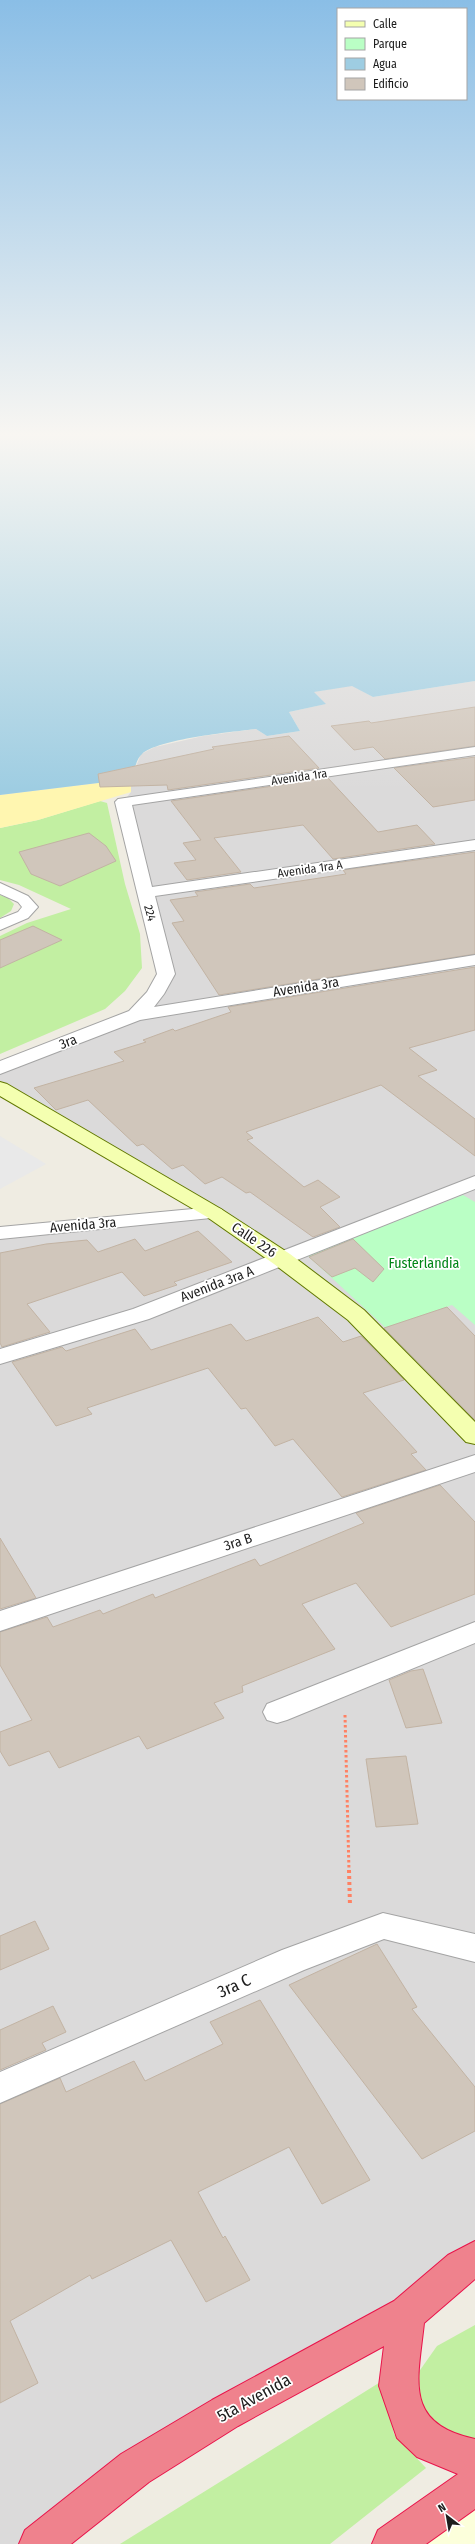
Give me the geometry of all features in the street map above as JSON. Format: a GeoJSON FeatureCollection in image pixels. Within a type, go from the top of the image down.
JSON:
{"type":"FeatureCollection","features":[{"type":"Feature","properties":{"kind":"highway","name":"5ta Avenida"},"geometry":{"type":"LineString","coordinates":[[38,2544],[135,2468],[225,2413],[407,2314],[461,2267],[475,2259]]}},
{"type":"Feature","properties":{"kind":"highway"},"geometry":{"type":"LineString","coordinates":[[407,2314],[398,2386],[410,2425],[431,2443],[455,2454],[475,2458]]}},
{"type":"Feature","properties":{"kind":"highway"},"geometry":{"type":"LineString","coordinates":[[392,2544],[475,2485]]}},
{"type":"Feature","properties":{"kind":"street","name":"Avenida 1ra"},"geometry":{"type":"LineString","coordinates":[[123,802],[475,751]]}},
{"type":"Feature","properties":{"kind":"street","name":"224"},"geometry":{"type":"LineString","coordinates":[[123,802],[144,893],[166,974],[155,994],[136,1015]]}},
{"type":"Feature","properties":{"kind":"street","name":"Avenida 1ra A"},"geometry":{"type":"LineString","coordinates":[[144,893],[475,845]]}},
{"type":"Feature","properties":{"kind":"street","name":"Avenida 3ra"},"geometry":{"type":"LineString","coordinates":[[136,1015],[475,960]]}},
{"type":"Feature","properties":{"kind":"street","name":"3ra"},"geometry":{"type":"LineString","coordinates":[[0,1068],[136,1015]]}},
{"type":"Feature","properties":{"kind":"street","name":"Calle 226"},"geometry":{"type":"LineString","coordinates":[[0,1088],[214,1213],[282,1259],[356,1315],[475,1436]]}},
{"type":"Feature","properties":{"kind":"street","name":"Avenida 3ra A"},"geometry":{"type":"LineString","coordinates":[[0,1357],[141,1314],[475,1182]]}},
{"type":"Feature","properties":{"kind":"street","name":"Avenida 3ra"},"geometry":{"type":"LineString","coordinates":[[0,1233],[214,1213]]}},
{"type":"Feature","properties":{"kind":"street","name":"3ra B"},"geometry":{"type":"LineString","coordinates":[[0,1621],[475,1463]]}},
{"type":"Feature","properties":{"kind":"street"},"geometry":{"type":"LineString","coordinates":[[277,1712],[475,1632]]}},
{"type":"Feature","properties":{"kind":"street","name":"3ra C"},"geometry":{"type":"LineString","coordinates":[[0,2088],[293,1960],[383,1926],[475,1948]]}},
{"type":"Feature","properties":{"kind":"lane"},"geometry":{"type":"LineString","coordinates":[[0,888],[23,898],[30,907],[23,914],[0,925]]}},
{"type":"Feature","properties":{"kind":"path"},"geometry":{"type":"LineString","coordinates":[[344,1686],[351,1938]]}},
{"type":"Feature","properties":{"kind":"shaded area"},"geometry":{"type":"Polygon","coordinates":[[[475,681],[475,2259],[39,2544],[0,2544],[0,1233],[213,1213],[0,1088],[0,1068],[136,1015],[165,974],[123,802],[131,792],[131,779],[141,754],[155,747],[203,736],[256,729],[267,736],[300,731],[289,712],[325,704],[313,692],[352,685],[373,697],[475,681]]]}},
{"type":"Feature","properties":{"kind":"shaded area"},"geometry":{"type":"Polygon","coordinates":[[[0,1136],[46,1164],[0,1189],[0,1136]]]}},
{"type":"Feature","properties":{"kind":"shaded area"},"geometry":{"type":"Polygon","coordinates":[[[475,2485],[475,2544],[392,2544],[475,2485]]]}},
{"type":"Feature","properties":{"kind":"green space"},"geometry":{"type":"Polygon","coordinates":[[[100,801],[107,803],[125,884],[140,934],[142,968],[125,991],[105,1009],[0,1054],[0,936],[27,923],[71,909],[19,885],[0,880],[0,828],[38,820],[100,801]]]}},
{"type":"Feature","properties":{"kind":"green space"},"geometry":{"type":"Polygon","coordinates":[[[0,895],[8,898],[14,904],[11,911],[0,918],[0,895]]]}},
{"type":"Feature","properties":{"kind":"green space","name":"Fusterlandia"},"geometry":{"type":"Polygon","coordinates":[[[463,1195],[475,1202],[475,1325],[452,1305],[386,1328],[308,1256],[463,1195]]]}},
{"type":"Feature","properties":{"kind":"green space"},"geometry":{"type":"Polygon","coordinates":[[[475,2325],[475,2445],[433,2421],[420,2402],[418,2373],[437,2346],[475,2325]]]}},
{"type":"Feature","properties":{"kind":"green space"},"geometry":{"type":"Polygon","coordinates":[[[382,2381],[394,2434],[426,2468],[330,2544],[120,2544],[382,2381]]]}},
{"type":"Feature","properties":{"kind":"sand"},"geometry":{"type":"Polygon","coordinates":[[[131,779],[131,792],[38,820],[0,828],[0,795],[131,779]]]}},
{"type":"Feature","properties":{"kind":"water"},"geometry":{"type":"Polygon","coordinates":[[[0,554],[475,554],[475,681],[373,697],[352,686],[314,692],[326,704],[289,712],[300,731],[267,736],[256,729],[179,740],[163,744],[142,754],[137,762],[131,779],[0,795],[0,554]]]}},
{"type":"Feature","properties":{"kind":"building"},"geometry":{"type":"Polygon","coordinates":[[[475,707],[475,746],[385,759],[373,747],[354,750],[331,726],[369,721],[371,723],[475,707]]]}},
{"type":"Feature","properties":{"kind":"building"},"geometry":{"type":"Polygon","coordinates":[[[289,736],[319,768],[168,790],[167,785],[100,787],[98,774],[214,749],[212,747],[289,736]]]}},
{"type":"Feature","properties":{"kind":"building"},"geometry":{"type":"Polygon","coordinates":[[[475,757],[475,800],[433,807],[394,768],[475,757]]]}},
{"type":"Feature","properties":{"kind":"building"},"geometry":{"type":"Polygon","coordinates":[[[328,778],[378,832],[417,825],[435,844],[333,859],[303,825],[214,838],[241,872],[187,880],[174,863],[196,860],[183,843],[201,840],[171,801],[328,778]]]}},
{"type":"Feature","properties":{"kind":"building"},"geometry":{"type":"Polygon","coordinates":[[[89,833],[106,846],[116,861],[60,886],[31,874],[19,852],[89,833]]]}},
{"type":"Feature","properties":{"kind":"building"},"geometry":{"type":"Polygon","coordinates":[[[475,852],[475,954],[219,995],[172,923],[184,921],[170,900],[198,896],[195,892],[250,884],[254,888],[346,874],[343,870],[475,852]]]}},
{"type":"Feature","properties":{"kind":"building"},"geometry":{"type":"Polygon","coordinates":[[[33,926],[62,940],[0,968],[0,940],[33,926]]]}},
{"type":"Feature","properties":{"kind":"building"},"geometry":{"type":"Polygon","coordinates":[[[475,967],[475,1030],[409,1048],[437,1070],[418,1076],[475,1119],[475,1156],[381,1085],[246,1132],[253,1138],[247,1140],[304,1187],[318,1180],[340,1197],[320,1207],[340,1227],[313,1237],[250,1192],[246,1193],[222,1177],[205,1184],[183,1165],[172,1169],[143,1144],[137,1146],[88,1100],[56,1110],[34,1088],[124,1061],[114,1052],[146,1042],[143,1040],[173,1029],[175,1031],[231,1012],[228,1007],[475,967]]]}},
{"type":"Feature","properties":{"kind":"building"},"geometry":{"type":"Polygon","coordinates":[[[198,1231],[232,1262],[174,1282],[177,1285],[144,1296],[122,1272],[27,1304],[50,1332],[2,1347],[0,1343],[0,1253],[46,1244],[87,1240],[98,1252],[135,1239],[145,1251],[198,1231]]]}},
{"type":"Feature","properties":{"kind":"building"},"geometry":{"type":"Polygon","coordinates":[[[353,1239],[384,1269],[373,1282],[355,1268],[332,1277],[309,1257],[353,1239]]]}},
{"type":"Feature","properties":{"kind":"building"},"geometry":{"type":"Polygon","coordinates":[[[447,1307],[475,1336],[475,1420],[384,1328],[447,1307]]]}},
{"type":"Feature","properties":{"kind":"building"},"geometry":{"type":"Polygon","coordinates":[[[318,1317],[343,1342],[361,1336],[404,1380],[363,1393],[417,1452],[411,1454],[426,1470],[342,1497],[293,1439],[275,1446],[246,1408],[241,1409],[208,1368],[87,1408],[92,1414],[56,1426],[12,1362],[62,1347],[66,1351],[135,1329],[151,1350],[231,1324],[246,1341],[318,1317]]]}},
{"type":"Feature","properties":{"kind":"building"},"geometry":{"type":"Polygon","coordinates":[[[440,1485],[475,1522],[475,1594],[391,1627],[356,1583],[302,1604],[335,1649],[242,1686],[243,1692],[214,1703],[224,1718],[147,1749],[139,1736],[59,1768],[49,1751],[9,1766],[0,1751],[0,1732],[32,1720],[0,1665],[0,1632],[47,1617],[53,1627],[100,1610],[103,1614],[153,1594],[155,1598],[255,1559],[260,1566],[364,1523],[356,1513],[440,1485]]]}},
{"type":"Feature","properties":{"kind":"building"},"geometry":{"type":"Polygon","coordinates":[[[0,1538],[36,1598],[0,1609],[0,1538]]]}},
{"type":"Feature","properties":{"kind":"building"},"geometry":{"type":"Polygon","coordinates":[[[423,1669],[442,1723],[406,1728],[389,1680],[411,1671],[423,1669]]]}},
{"type":"Feature","properties":{"kind":"building"},"geometry":{"type":"Polygon","coordinates":[[[406,1756],[418,1824],[376,1827],[366,1759],[406,1756]]]}},
{"type":"Feature","properties":{"kind":"building"},"geometry":{"type":"Polygon","coordinates":[[[35,1921],[49,1949],[0,1970],[0,1936],[35,1921]]]}},
{"type":"Feature","properties":{"kind":"building"},"geometry":{"type":"Polygon","coordinates":[[[377,1944],[417,2007],[412,2009],[475,2087],[475,2131],[422,2159],[289,1985],[377,1944]]]}},
{"type":"Feature","properties":{"kind":"building"},"geometry":{"type":"Polygon","coordinates":[[[260,2000],[370,2180],[322,2204],[289,2147],[198,2192],[223,2238],[225,2236],[250,2280],[206,2302],[171,2240],[92,2279],[90,2275],[10,2321],[38,2383],[0,2403],[0,2104],[60,2078],[66,2092],[134,2061],[145,2081],[223,2044],[210,2022],[260,2000]]]}},
{"type":"Feature","properties":{"kind":"building"},"geometry":{"type":"Polygon","coordinates":[[[53,2006],[66,2032],[42,2043],[46,2050],[0,2070],[0,2030],[53,2006]]]}}]}
